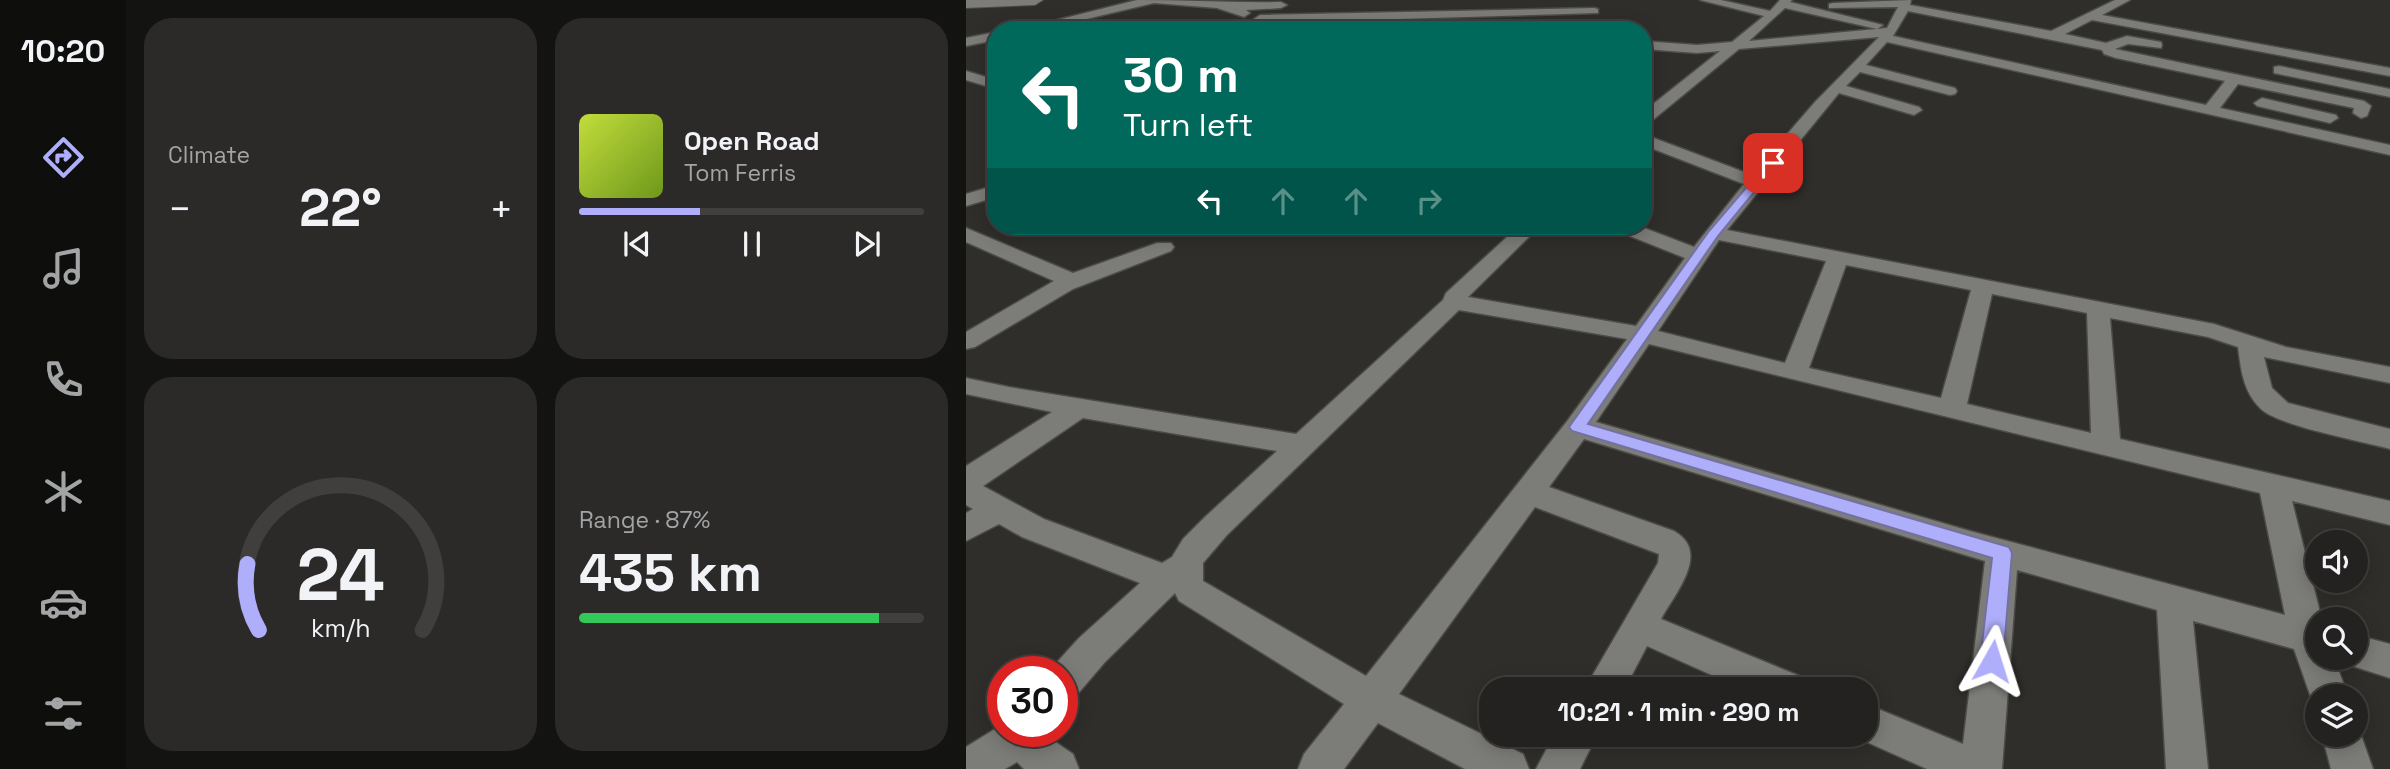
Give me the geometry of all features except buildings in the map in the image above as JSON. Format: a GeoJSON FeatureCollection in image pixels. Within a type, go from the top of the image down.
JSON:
{"type":"FeatureCollection","features":[{"type":"Feature","properties":{"kind":"main road"},"geometry":{"type":"LineString","coordinates":[[978,2],[1035,0]]}},
{"type":"Feature","properties":{"kind":"street"},"geometry":{"type":"LineString","coordinates":[[1061,21],[1151,0]]}},
{"type":"Feature","properties":{"kind":"street"},"geometry":{"type":"LineString","coordinates":[[1157,0],[1227,7],[1296,4]]}},
{"type":"Feature","properties":{"kind":"street"},"geometry":{"type":"LineString","coordinates":[[1445,21],[1453,0]]}},
{"type":"Feature","properties":{"kind":"street"},"geometry":{"type":"LineString","coordinates":[[1706,0],[1785,7],[1895,25],[2053,35],[2234,79],[2359,104],[2363,106],[2361,113]]}},
{"type":"Feature","properties":{"kind":"street"},"geometry":{"type":"LineString","coordinates":[[2053,35],[2124,0]]}},
{"type":"Feature","properties":{"kind":"street"},"geometry":{"type":"LineString","coordinates":[[1336,21],[1350,2]]}},
{"type":"Feature","properties":{"kind":"street"},"geometry":{"type":"LineString","coordinates":[[1227,7],[1262,21]]}},
{"type":"Feature","properties":{"kind":"street"},"geometry":{"type":"LineString","coordinates":[[1652,113],[1785,7],[1895,25],[2210,110],[2390,150]]}},
{"type":"Feature","properties":{"kind":"street"},"geometry":{"type":"LineString","coordinates":[[1310,21],[1339,17],[1594,10]]}},
{"type":"Feature","properties":{"kind":"street"},"geometry":{"type":"LineString","coordinates":[[1652,46],[1686,50],[1735,46],[1982,12]]}},
{"type":"Feature","properties":{"kind":"street"},"geometry":{"type":"LineString","coordinates":[[2092,17],[2390,72]]}},
{"type":"Feature","properties":{"kind":"street"},"geometry":{"type":"LineString","coordinates":[[1895,25],[1980,74]]}},
{"type":"Feature","properties":{"kind":"street"},"geometry":{"type":"LineString","coordinates":[[1319,769],[1578,427],[1714,233],[1895,25]]}},
{"type":"Feature","properties":{"kind":"street"},"geometry":{"type":"LineString","coordinates":[[1895,25],[1950,92]]}},
{"type":"Feature","properties":{"kind":"street"},"geometry":{"type":"LineString","coordinates":[[966,42],[987,38]]}},
{"type":"Feature","properties":{"kind":"street"},"geometry":{"type":"LineString","coordinates":[[2289,54],[2303,38]]}},
{"type":"Feature","properties":{"kind":"street"},"geometry":{"type":"LineString","coordinates":[[2094,59],[2127,40],[2171,48]]}},
{"type":"Feature","properties":{"kind":"street"},"geometry":{"type":"LineString","coordinates":[[2263,66],[2390,93]]}},
{"type":"Feature","properties":{"kind":"street"},"geometry":{"type":"LineString","coordinates":[[2111,69],[2136,74]]}},
{"type":"Feature","properties":{"kind":"street"},"geometry":{"type":"LineString","coordinates":[[966,75],[987,82]]}},
{"type":"Feature","properties":{"kind":"street"},"geometry":{"type":"LineString","coordinates":[[2210,110],[2230,96],[2234,79]]}},
{"type":"Feature","properties":{"kind":"street"},"geometry":{"type":"LineString","coordinates":[[1837,89],[1914,110]]}},
{"type":"Feature","properties":{"kind":"street"},"geometry":{"type":"LineString","coordinates":[[2230,96],[2330,118]]}},
{"type":"Feature","properties":{"kind":"street"},"geometry":{"type":"LineString","coordinates":[[1652,142],[1757,183]]}},
{"type":"Feature","properties":{"kind":"street"},"geometry":{"type":"LineString","coordinates":[[966,200],[987,194]]}},
{"type":"Feature","properties":{"kind":"street"},"geometry":{"type":"LineString","coordinates":[[1714,233],[2098,307],[2225,334],[2281,354],[2390,375]]}},
{"type":"Feature","properties":{"kind":"street"},"geometry":{"type":"LineString","coordinates":[[966,234],[1072,281]]}},
{"type":"Feature","properties":{"kind":"street"},"geometry":{"type":"LineString","coordinates":[[1078,666],[1175,572],[1216,526],[1454,302],[1454,298],[1520,235]]}},
{"type":"Feature","properties":{"kind":"street"},"geometry":{"type":"LineString","coordinates":[[1645,235],[1698,256]]}},
{"type":"Feature","properties":{"kind":"street"},"geometry":{"type":"LineString","coordinates":[[966,342],[1072,281],[1164,247]]}},
{"type":"Feature","properties":{"kind":"street"},"geometry":{"type":"LineString","coordinates":[[1794,373],[1838,258]]}},
{"type":"Feature","properties":{"kind":"street"},"geometry":{"type":"LineString","coordinates":[[1952,410],[1983,285]]}},
{"type":"Feature","properties":{"kind":"street"},"geometry":{"type":"LineString","coordinates":[[1454,302],[1644,335],[1794,373],[2390,513]]}},
{"type":"Feature","properties":{"kind":"street"},"geometry":{"type":"LineString","coordinates":[[2098,307],[2106,445]]}},
{"type":"Feature","properties":{"kind":"street"},"geometry":{"type":"LineString","coordinates":[[2249,342],[2259,390],[2264,400],[2279,410],[2390,439]]}},
{"type":"Feature","properties":{"kind":"street"},"geometry":{"type":"LineString","coordinates":[[966,386],[1078,408],[1300,445]]}},
{"type":"Feature","properties":{"kind":"street"},"geometry":{"type":"LineString","coordinates":[[1078,408],[975,475],[966,487],[968,492],[1032,528],[1175,572],[1184,579],[1191,591],[1370,699],[1508,769]]}},
{"type":"Feature","properties":{"kind":"street"},"geometry":{"type":"LineString","coordinates":[[1578,427],[2002,553],[2305,637]]}},
{"type":"Feature","properties":{"kind":"street"},"geometry":{"type":"LineString","coordinates":[[2273,485],[2305,608]]}},
{"type":"Feature","properties":{"kind":"street"},"geometry":{"type":"LineString","coordinates":[[1528,492],[1663,540],[1675,547],[1673,566],[1610,677]]}},
{"type":"Feature","properties":{"kind":"street"},"geometry":{"type":"LineString","coordinates":[[966,529],[998,509]]}},
{"type":"Feature","properties":{"kind":"street"},"geometry":{"type":"LineString","coordinates":[[1878,728],[1978,769],[2002,553]]}},
{"type":"Feature","properties":{"kind":"street"},"geometry":{"type":"LineString","coordinates":[[2174,601],[2187,769]]}},
{"type":"Feature","properties":{"kind":"street"},"geometry":{"type":"LineString","coordinates":[[1639,626],[1758,677]]}},
{"type":"Feature","properties":{"kind":"street"},"geometry":{"type":"LineString","coordinates":[[2368,655],[2390,661]]}},
{"type":"Feature","properties":{"kind":"street"},"geometry":{"type":"LineString","coordinates":[[968,769],[1004,747]]}},
{"type":"Feature","properties":{"kind":"street"},"geometry":{"type":"LineString","coordinates":[[1031,747],[1031,750],[1058,769]]}},
{"type":"Feature","properties":{"kind":"street"},"geometry":{"type":"LineString","coordinates":[[1558,769],[1570,747]]}},
{"type":"Feature","properties":{"kind":"street"},"geometry":{"type":"LineString","coordinates":[[2346,747],[2352,769]]}},
{"type":"Feature","properties":{"kind":"route"},"geometry":{"type":"LineString","coordinates":[[1773,163],[1714,233],[1578,427],[2002,553],[1992,661]]}}]}
